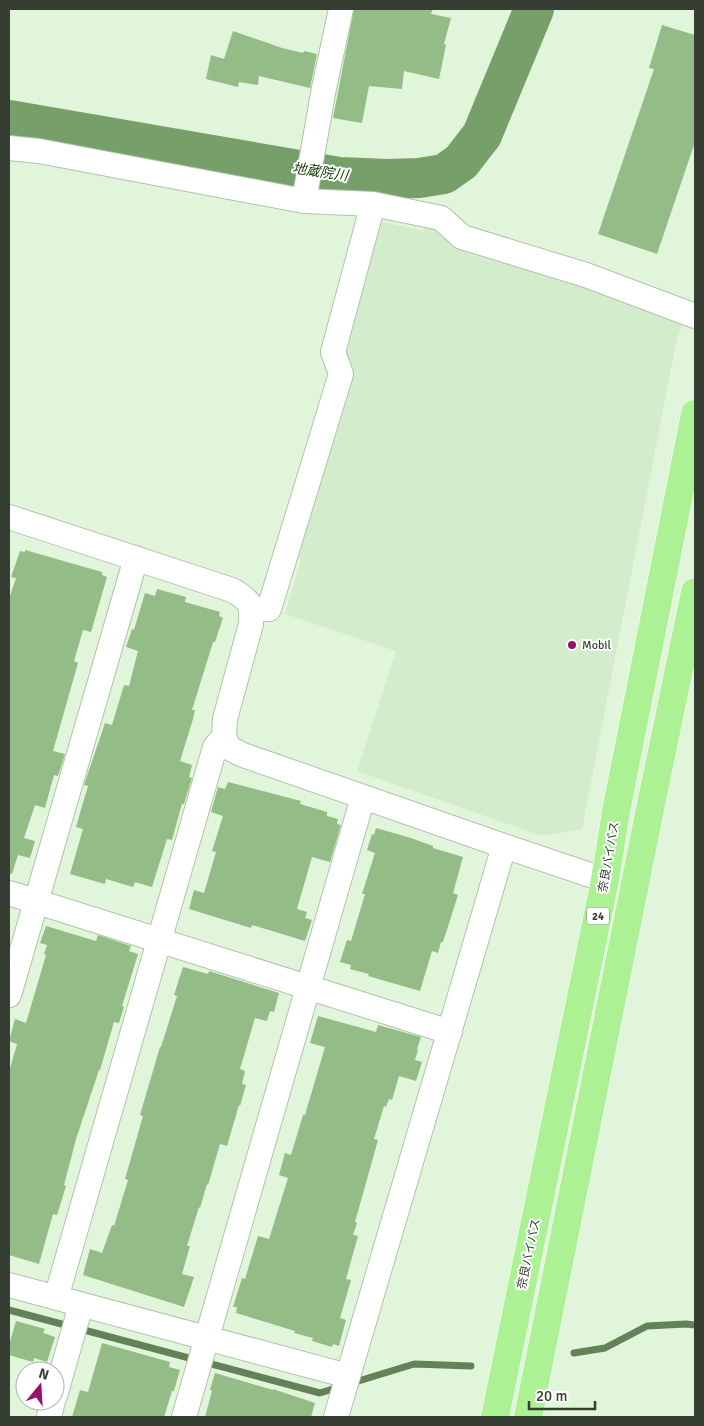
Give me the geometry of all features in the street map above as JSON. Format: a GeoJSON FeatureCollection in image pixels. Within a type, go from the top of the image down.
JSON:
{"type":"FeatureCollection","features":[{"type":"Feature","properties":{"kind":"highway","name":"奈良バイパス"},"geometry":{"type":"LineString","coordinates":[[495,1417],[605,880],[619,796],[695,414]]}},
{"type":"Feature","properties":{"kind":"highway","name":"24"},"geometry":{"type":"LineString","coordinates":[[528,1417],[695,592]]}},
{"type":"Feature","properties":{"kind":"street"},"geometry":{"type":"LineString","coordinates":[[305,196],[324,88],[341,9]]}},
{"type":"Feature","properties":{"kind":"street"},"geometry":{"type":"LineString","coordinates":[[9,148],[38,151],[305,196],[373,204],[441,218],[590,260],[695,302]]}},
{"type":"Feature","properties":{"kind":"street"},"geometry":{"type":"LineString","coordinates":[[252,609],[269,609],[335,393],[340,374],[333,352],[373,204]]}},
{"type":"Feature","properties":{"kind":"street"},"geometry":{"type":"LineString","coordinates":[[441,218],[462,237],[586,275],[695,316]]}},
{"type":"Feature","properties":{"kind":"street"},"geometry":{"type":"LineString","coordinates":[[9,518],[232,590],[245,597],[252,609],[251,624],[225,720],[224,737],[230,748],[243,755],[362,797],[605,880]]}},
{"type":"Feature","properties":{"kind":"street"},"geometry":{"type":"LineString","coordinates":[[9,995],[136,558]]}},
{"type":"Feature","properties":{"kind":"street"},"geometry":{"type":"LineString","coordinates":[[56,1298],[215,747],[224,737]]}},
{"type":"Feature","properties":{"kind":"street"},"geometry":{"type":"LineString","coordinates":[[184,1417],[362,797]]}},
{"type":"Feature","properties":{"kind":"street"},"geometry":{"type":"LineString","coordinates":[[336,1417],[504,846]]}},
{"type":"Feature","properties":{"kind":"street"},"geometry":{"type":"LineString","coordinates":[[9,893],[450,1032]]}},
{"type":"Feature","properties":{"kind":"street"},"geometry":{"type":"LineString","coordinates":[[9,1285],[348,1376]]}},
{"type":"Feature","properties":{"kind":"street"},"geometry":{"type":"LineString","coordinates":[[65,1361],[81,1305]]}},
{"type":"Feature","properties":{"kind":"shaded area"},"geometry":{"type":"Polygon","coordinates":[[[426,218],[690,308],[677,338],[582,829],[542,836],[357,771],[396,651],[285,614],[301,559],[293,552],[336,356],[375,220],[423,231],[426,218]]]}},
{"type":"Feature","properties":{"kind":"building"},"geometry":{"type":"Polygon","coordinates":[[[354,9],[433,9],[431,14],[451,18],[444,44],[446,45],[439,79],[404,71],[402,89],[369,86],[362,123],[333,118],[354,9]]]}},
{"type":"Feature","properties":{"kind":"building"},"geometry":{"type":"Polygon","coordinates":[[[662,25],[695,35],[695,142],[657,254],[598,234],[654,69],[649,68],[662,25]]]}},
{"type":"Feature","properties":{"kind":"building"},"geometry":{"type":"Polygon","coordinates":[[[233,31],[282,48],[317,54],[310,88],[259,76],[258,85],[239,82],[238,87],[206,79],[211,55],[224,59],[233,31]]]}},
{"type":"Feature","properties":{"kind":"building"},"geometry":{"type":"Polygon","coordinates":[[[25,550],[102,572],[102,575],[107,577],[91,632],[83,630],[74,661],[78,663],[53,751],[65,754],[58,776],[54,775],[45,808],[35,805],[24,838],[35,841],[30,858],[18,855],[12,874],[9,873],[9,599],[16,578],[11,577],[20,551],[25,552],[25,550]]]}},
{"type":"Feature","properties":{"kind":"building"},"geometry":{"type":"Polygon","coordinates":[[[157,589],[186,597],[185,602],[220,612],[219,616],[223,618],[215,642],[213,642],[192,710],[195,710],[193,719],[180,761],[192,765],[189,777],[192,778],[184,804],[182,804],[172,840],[167,839],[152,887],[135,882],[133,887],[106,879],[105,884],[70,874],[83,829],[76,827],[88,786],[84,785],[105,723],[112,725],[124,685],[129,686],[138,651],[126,647],[132,629],[134,630],[145,593],[155,596],[157,589]]]}},
{"type":"Feature","properties":{"kind":"building"},"geometry":{"type":"Polygon","coordinates":[[[228,782],[301,801],[300,804],[327,812],[327,816],[338,819],[337,824],[341,825],[330,862],[312,857],[297,909],[307,912],[305,918],[312,920],[305,941],[252,925],[251,928],[189,909],[194,890],[204,893],[216,852],[212,851],[223,816],[211,812],[218,787],[225,789],[228,782]]]}},
{"type":"Feature","properties":{"kind":"building"},"geometry":{"type":"Polygon","coordinates":[[[376,828],[411,838],[433,846],[433,848],[463,857],[453,893],[458,895],[443,942],[441,942],[438,953],[432,951],[420,991],[368,976],[369,974],[350,969],[351,965],[340,962],[347,940],[351,941],[365,894],[362,894],[375,853],[367,850],[376,828]]]}},
{"type":"Feature","properties":{"kind":"building"},"geometry":{"type":"Polygon","coordinates":[[[46,926],[96,941],[98,935],[131,946],[129,951],[138,954],[122,1006],[124,1007],[119,1023],[114,1022],[100,1070],[76,1139],[64,1185],[66,1186],[57,1215],[53,1214],[39,1264],[9,1255],[9,1072],[17,1044],[9,1041],[15,1019],[26,1023],[46,955],[44,954],[47,945],[40,943],[46,926]]]}},
{"type":"Feature","properties":{"kind":"building"},"geometry":{"type":"Polygon","coordinates":[[[183,967],[208,974],[209,971],[279,993],[274,1012],[270,1011],[267,1021],[255,1018],[240,1069],[245,1071],[242,1084],[246,1085],[240,1106],[227,1146],[220,1144],[187,1246],[190,1246],[182,1274],[194,1277],[184,1307],[83,1275],[90,1249],[102,1253],[112,1225],[114,1226],[128,1180],[125,1179],[143,1116],[140,1115],[177,996],[174,995],[183,967]]]}},
{"type":"Feature","properties":{"kind":"building"},"geometry":{"type":"Polygon","coordinates":[[[318,1016],[376,1032],[378,1025],[421,1037],[415,1060],[422,1062],[416,1081],[399,1076],[392,1100],[389,1099],[386,1107],[384,1106],[374,1139],[378,1140],[355,1222],[357,1223],[353,1235],[358,1236],[346,1279],[351,1280],[340,1318],[346,1320],[339,1346],[333,1344],[332,1347],[312,1341],[313,1338],[294,1333],[295,1331],[236,1313],[237,1307],[233,1307],[242,1278],[245,1279],[258,1236],[269,1239],[288,1178],[279,1175],[285,1153],[291,1155],[325,1047],[310,1043],[318,1016]]]}},
{"type":"Feature","properties":{"kind":"building"},"geometry":{"type":"Polygon","coordinates":[[[16,1321],[45,1329],[43,1333],[55,1337],[47,1361],[34,1358],[33,1361],[30,1361],[9,1355],[9,1345],[16,1321]]]}},
{"type":"Feature","properties":{"kind":"building"},"geometry":{"type":"Polygon","coordinates":[[[102,1343],[170,1362],[169,1367],[180,1370],[164,1417],[72,1417],[80,1390],[88,1392],[102,1343]]]}},
{"type":"Feature","properties":{"kind":"building"},"geometry":{"type":"Polygon","coordinates":[[[215,1373],[315,1403],[311,1417],[205,1417],[215,1373]]]}},
{"type":"Feature","properties":{"kind":"waterway","name":"地蔵院川"},"geometry":{"type":"LineString","coordinates":[[9,120],[339,177],[388,179],[419,178],[444,174],[461,162],[482,135],[534,9]]}},
{"type":"Feature","properties":{"kind":"waterway"},"geometry":{"type":"LineString","coordinates":[[9,1310],[320,1393],[339,1387]]}},
{"type":"Feature","properties":{"kind":"waterway"},"geometry":{"type":"LineString","coordinates":[[574,1353],[605,1348],[647,1326],[695,1325]]}},
{"type":"Feature","properties":{"kind":"waterway"},"geometry":{"type":"LineString","coordinates":[[352,1383],[414,1364],[471,1366]]}},
{"type":"Feature","properties":{"kind":"place","name":"Mobil"},"geometry":{"type":"Point","coordinates":[572,645]}}]}
